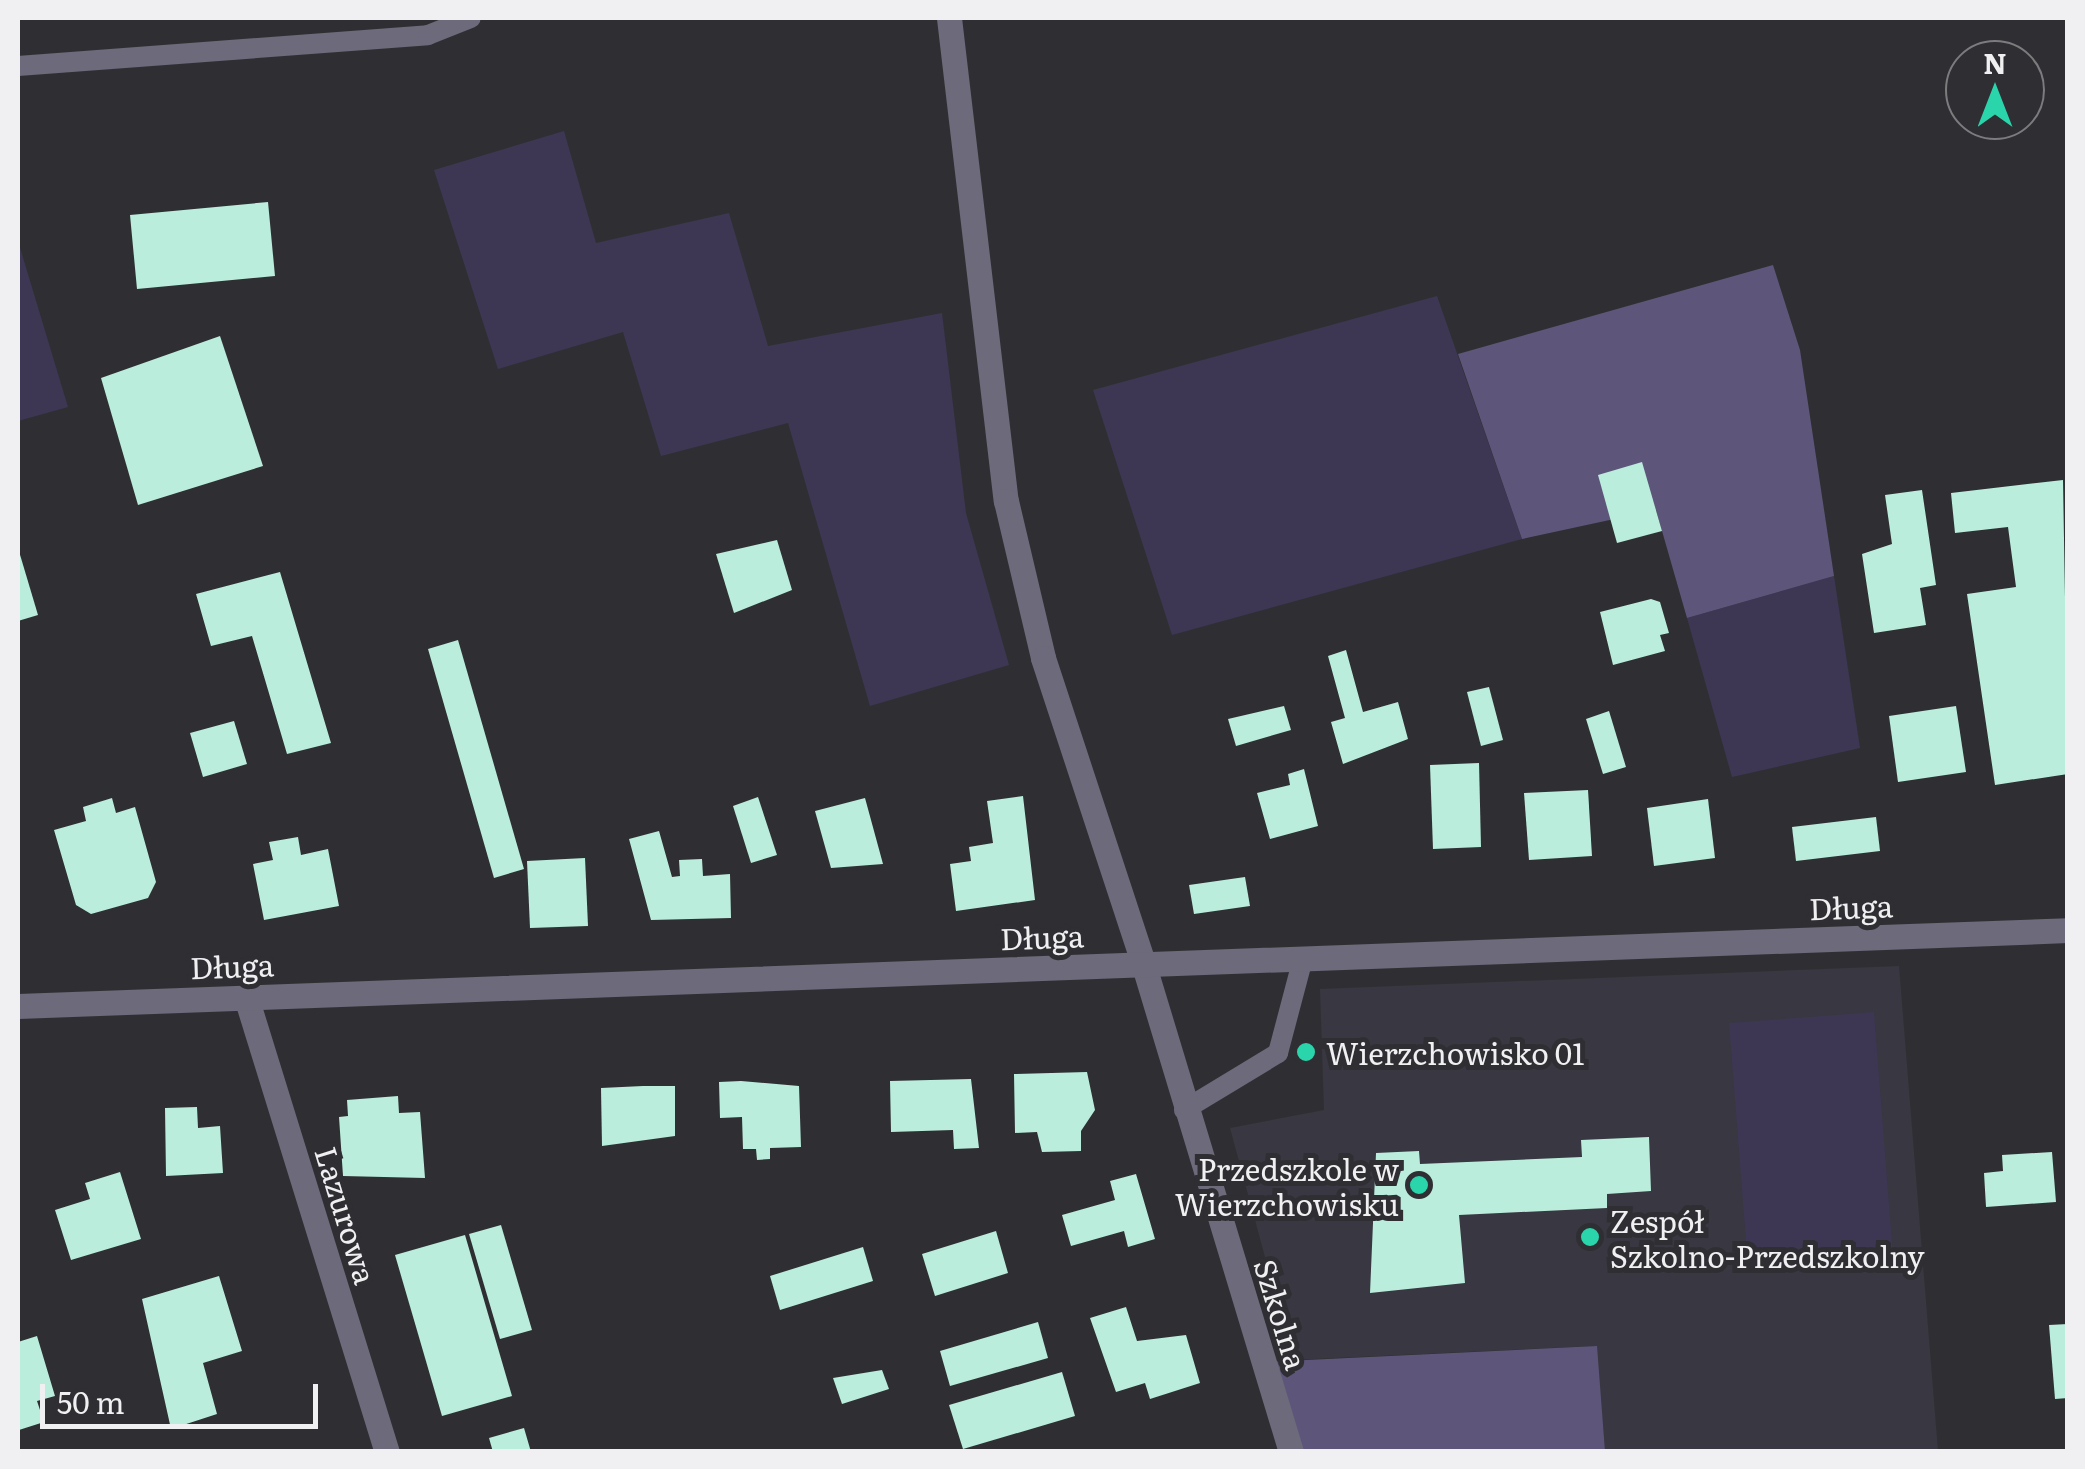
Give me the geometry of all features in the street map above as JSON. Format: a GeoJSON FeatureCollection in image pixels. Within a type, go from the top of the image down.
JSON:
{"type":"FeatureCollection","features":[{"type":"Feature","properties":{"kind":"street","name":"Szkolna"},"geometry":{"type":"LineString","coordinates":[[948,18],[1013,534],[1043,658],[1144,966],[1184,1110],[1290,1452]]}},
{"type":"Feature","properties":{"kind":"street","name":"Długa"},"geometry":{"type":"LineString","coordinates":[[18,1006],[1302,962],[2068,930]]}},
{"type":"Feature","properties":{"kind":"street","name":"Lazurowa"},"geometry":{"type":"LineString","coordinates":[[246,997],[387,1452]]}},
{"type":"Feature","properties":{"kind":"lane"},"geometry":{"type":"LineString","coordinates":[[18,66],[428,35],[471,18]]}},
{"type":"Feature","properties":{"kind":"lane"},"geometry":{"type":"LineString","coordinates":[[1184,1110],[1278,1054],[1302,962]]}},
{"type":"Feature","properties":{"kind":"shaded area"},"geometry":{"type":"Polygon","coordinates":[[[564,131],[596,243],[729,213],[768,346],[942,313],[966,513],[1009,665],[870,706],[788,423],[661,456],[623,332],[498,369],[434,170],[564,131]]]}},
{"type":"Feature","properties":{"kind":"shaded area"},"geometry":{"type":"Polygon","coordinates":[[[18,241],[68,407],[18,421],[18,241]]]}},
{"type":"Feature","properties":{"kind":"shaded area"},"geometry":{"type":"Polygon","coordinates":[[[1773,265],[1800,350],[1834,576],[1687,618],[1656,510],[1522,539],[1458,354],[1773,265]]]}},
{"type":"Feature","properties":{"kind":"shaded area"},"geometry":{"type":"Polygon","coordinates":[[[1437,296],[1522,539],[1172,635],[1093,390],[1437,296]]]}},
{"type":"Feature","properties":{"kind":"shaded area"},"geometry":{"type":"Polygon","coordinates":[[[1834,576],[1860,748],[1732,777],[1687,618],[1834,576]]]}},
{"type":"Feature","properties":{"kind":"shaded area","name":"Zespół Szkolno-Przedszkolny"},"geometry":{"type":"Polygon","coordinates":[[[1899,966],[1938,1451],[1605,1451],[1596,1346],[1293,1360],[1230,1128],[1324,1110],[1320,989],[1899,966]]]}},
{"type":"Feature","properties":{"kind":"shaded area"},"geometry":{"type":"Polygon","coordinates":[[[1874,1012],[1893,1255],[1748,1267],[1729,1023],[1874,1012]]]}},
{"type":"Feature","properties":{"kind":"shaded area"},"geometry":{"type":"Polygon","coordinates":[[[1597,1346],[1605,1451],[1269,1451],[1288,1446],[1263,1362],[1597,1346]]]}},
{"type":"Feature","properties":{"kind":"building"},"geometry":{"type":"Polygon","coordinates":[[[268,202],[275,276],[137,289],[130,215],[268,202]]]}},
{"type":"Feature","properties":{"kind":"building"},"geometry":{"type":"Polygon","coordinates":[[[220,336],[263,466],[138,505],[101,378],[220,336]]]}},
{"type":"Feature","properties":{"kind":"building"},"geometry":{"type":"Polygon","coordinates":[[[1642,462],[1662,531],[1617,543],[1598,475],[1642,462]]]}},
{"type":"Feature","properties":{"kind":"building"},"geometry":{"type":"Polygon","coordinates":[[[2063,480],[2068,774],[1995,785],[1967,594],[2016,587],[2008,527],[1955,533],[1951,493],[2063,480]]]}},
{"type":"Feature","properties":{"kind":"building"},"geometry":{"type":"Polygon","coordinates":[[[1922,490],[1936,585],[1920,588],[1926,625],[1874,633],[1862,554],[1892,544],[1885,495],[1922,490]]]}},
{"type":"Feature","properties":{"kind":"building"},"geometry":{"type":"Polygon","coordinates":[[[777,540],[792,590],[734,613],[716,554],[777,540]]]}},
{"type":"Feature","properties":{"kind":"building"},"geometry":{"type":"Polygon","coordinates":[[[18,548],[38,615],[18,621],[18,548]]]}},
{"type":"Feature","properties":{"kind":"building"},"geometry":{"type":"Polygon","coordinates":[[[280,572],[331,743],[287,754],[252,636],[211,646],[196,594],[280,572]]]}},
{"type":"Feature","properties":{"kind":"building"},"geometry":{"type":"Polygon","coordinates":[[[1651,599],[1660,602],[1669,633],[1660,635],[1665,651],[1613,665],[1600,612],[1651,599]]]}},
{"type":"Feature","properties":{"kind":"building"},"geometry":{"type":"Polygon","coordinates":[[[458,640],[524,869],[494,878],[428,649],[458,640]]]}},
{"type":"Feature","properties":{"kind":"building"},"geometry":{"type":"Polygon","coordinates":[[[1346,650],[1363,712],[1398,702],[1408,739],[1343,764],[1331,722],[1345,718],[1328,656],[1346,650]]]}},
{"type":"Feature","properties":{"kind":"building"},"geometry":{"type":"Polygon","coordinates":[[[1489,687],[1503,740],[1481,746],[1467,692],[1489,687]]]}},
{"type":"Feature","properties":{"kind":"building"},"geometry":{"type":"Polygon","coordinates":[[[1284,706],[1291,730],[1236,746],[1228,719],[1284,706]]]}},
{"type":"Feature","properties":{"kind":"building"},"geometry":{"type":"Polygon","coordinates":[[[1956,706],[1966,772],[1898,782],[1889,716],[1956,706]]]}},
{"type":"Feature","properties":{"kind":"building"},"geometry":{"type":"Polygon","coordinates":[[[1609,711],[1626,767],[1603,774],[1586,719],[1609,711]]]}},
{"type":"Feature","properties":{"kind":"building"},"geometry":{"type":"Polygon","coordinates":[[[234,721],[247,764],[203,777],[190,733],[234,721]]]}},
{"type":"Feature","properties":{"kind":"building"},"geometry":{"type":"Polygon","coordinates":[[[1479,763],[1481,847],[1433,849],[1430,765],[1479,763]]]}},
{"type":"Feature","properties":{"kind":"building"},"geometry":{"type":"Polygon","coordinates":[[[1304,769],[1318,826],[1270,839],[1257,793],[1290,785],[1288,774],[1304,769]]]}},
{"type":"Feature","properties":{"kind":"building"},"geometry":{"type":"Polygon","coordinates":[[[1588,790],[1592,856],[1529,860],[1524,793],[1588,790]]]}},
{"type":"Feature","properties":{"kind":"building"},"geometry":{"type":"Polygon","coordinates":[[[1023,796],[1035,900],[956,911],[950,864],[971,861],[969,847],[993,843],[987,801],[1023,796]]]}},
{"type":"Feature","properties":{"kind":"building"},"geometry":{"type":"Polygon","coordinates":[[[758,797],[777,855],[751,863],[733,806],[758,797]]]}},
{"type":"Feature","properties":{"kind":"building"},"geometry":{"type":"Polygon","coordinates":[[[112,798],[116,813],[135,807],[156,882],[148,898],[91,914],[76,905],[54,830],[86,821],[83,807],[112,798]]]}},
{"type":"Feature","properties":{"kind":"building"},"geometry":{"type":"Polygon","coordinates":[[[865,798],[883,864],[831,868],[815,811],[865,798]]]}},
{"type":"Feature","properties":{"kind":"building"},"geometry":{"type":"Polygon","coordinates":[[[1708,799],[1715,858],[1654,866],[1647,808],[1708,799]]]}},
{"type":"Feature","properties":{"kind":"building"},"geometry":{"type":"Polygon","coordinates":[[[1876,817],[1880,851],[1796,861],[1792,827],[1876,817]]]}},
{"type":"Feature","properties":{"kind":"building"},"geometry":{"type":"Polygon","coordinates":[[[659,831],[672,877],[680,876],[679,860],[702,859],[703,876],[730,874],[731,918],[651,920],[629,839],[659,831]]]}},
{"type":"Feature","properties":{"kind":"building"},"geometry":{"type":"Polygon","coordinates":[[[298,837],[301,855],[328,849],[339,906],[264,920],[253,864],[273,860],[269,842],[298,837]]]}},
{"type":"Feature","properties":{"kind":"building"},"geometry":{"type":"Polygon","coordinates":[[[585,858],[588,926],[530,928],[527,861],[585,858]]]}},
{"type":"Feature","properties":{"kind":"building"},"geometry":{"type":"Polygon","coordinates":[[[1245,877],[1250,906],[1194,914],[1189,885],[1245,877]]]}},
{"type":"Feature","properties":{"kind":"building"},"geometry":{"type":"Polygon","coordinates":[[[1087,1072],[1095,1110],[1081,1131],[1081,1151],[1042,1152],[1037,1132],[1015,1133],[1014,1074],[1087,1072]]]}},
{"type":"Feature","properties":{"kind":"building"},"geometry":{"type":"Polygon","coordinates":[[[971,1079],[979,1148],[954,1149],[953,1130],[891,1132],[890,1081],[971,1079]]]}},
{"type":"Feature","properties":{"kind":"building"},"geometry":{"type":"Polygon","coordinates":[[[719,1082],[799,1086],[801,1147],[770,1148],[770,1159],[757,1160],[756,1149],[743,1149],[742,1117],[720,1118],[719,1082]]]}},
{"type":"Feature","properties":{"kind":"building"},"geometry":{"type":"Polygon","coordinates":[[[675,1086],[675,1136],[602,1146],[601,1088],[675,1086]]]}},
{"type":"Feature","properties":{"kind":"building"},"geometry":{"type":"Polygon","coordinates":[[[398,1096],[399,1113],[420,1112],[425,1178],[343,1176],[339,1117],[348,1116],[347,1100],[398,1096]]]}},
{"type":"Feature","properties":{"kind":"building"},"geometry":{"type":"Polygon","coordinates":[[[197,1107],[198,1128],[220,1126],[223,1173],[166,1176],[165,1108],[197,1107]]]}},
{"type":"Feature","properties":{"kind":"building"},"geometry":{"type":"Polygon","coordinates":[[[1649,1137],[1651,1191],[1607,1194],[1607,1208],[1459,1215],[1465,1283],[1370,1293],[1376,1153],[1419,1151],[1420,1164],[1582,1157],[1581,1140],[1649,1137]]]}},
{"type":"Feature","properties":{"kind":"building"},"geometry":{"type":"Polygon","coordinates":[[[2052,1152],[2056,1202],[1986,1207],[1984,1173],[2003,1171],[2002,1155],[2052,1152]]]}},
{"type":"Feature","properties":{"kind":"building"},"geometry":{"type":"Polygon","coordinates":[[[120,1172],[141,1239],[71,1260],[55,1210],[90,1199],[85,1183],[120,1172]]]}},
{"type":"Feature","properties":{"kind":"building"},"geometry":{"type":"Polygon","coordinates":[[[1136,1174],[1155,1239],[1128,1247],[1124,1231],[1071,1246],[1062,1215],[1115,1200],[1110,1181],[1136,1174]]]}},
{"type":"Feature","properties":{"kind":"building"},"geometry":{"type":"Polygon","coordinates":[[[501,1225],[532,1330],[500,1339],[469,1234],[501,1225]]]}},
{"type":"Feature","properties":{"kind":"building"},"geometry":{"type":"Polygon","coordinates":[[[996,1231],[1008,1273],[935,1296],[922,1254],[996,1231]]]}},
{"type":"Feature","properties":{"kind":"building"},"geometry":{"type":"Polygon","coordinates":[[[465,1235],[512,1396],[442,1416],[395,1255],[465,1235]]]}},
{"type":"Feature","properties":{"kind":"building"},"geometry":{"type":"Polygon","coordinates":[[[863,1247],[873,1281],[780,1310],[770,1276],[863,1247]]]}},
{"type":"Feature","properties":{"kind":"building"},"geometry":{"type":"Polygon","coordinates":[[[219,1276],[242,1351],[203,1363],[217,1414],[171,1429],[142,1299],[219,1276]]]}},
{"type":"Feature","properties":{"kind":"building"},"geometry":{"type":"Polygon","coordinates":[[[1126,1307],[1137,1341],[1186,1335],[1200,1383],[1150,1399],[1145,1383],[1116,1392],[1090,1318],[1126,1307]]]}},
{"type":"Feature","properties":{"kind":"building"},"geometry":{"type":"Polygon","coordinates":[[[1038,1322],[1048,1358],[950,1386],[940,1351],[1038,1322]]]}},
{"type":"Feature","properties":{"kind":"building"},"geometry":{"type":"Polygon","coordinates":[[[2068,1324],[2068,1398],[2055,1399],[2049,1325],[2068,1324]]]}},
{"type":"Feature","properties":{"kind":"building"},"geometry":{"type":"Polygon","coordinates":[[[37,1336],[55,1396],[37,1401],[44,1422],[19,1430],[18,1342],[37,1336]]]}},
{"type":"Feature","properties":{"kind":"building"},"geometry":{"type":"Polygon","coordinates":[[[882,1370],[889,1389],[842,1404],[833,1378],[882,1370]]]}},
{"type":"Feature","properties":{"kind":"building"},"geometry":{"type":"Polygon","coordinates":[[[1062,1372],[1075,1416],[963,1449],[949,1405],[1062,1372]]]}},
{"type":"Feature","properties":{"kind":"building"},"geometry":{"type":"Polygon","coordinates":[[[524,1428],[531,1452],[493,1452],[489,1438],[524,1428]]]}},
{"type":"Feature","properties":{"kind":"place","name":"Wierzchowisko 01"},"geometry":{"type":"Point","coordinates":[1306,1052]}},
{"type":"Feature","properties":{"kind":"place","name":"Przedszkole w Wierzchowisku"},"geometry":{"type":"Point","coordinates":[1419,1185]}},
{"type":"Feature","properties":{"kind":"place","name":"Zespół Szkolno-Przedszkolny"},"geometry":{"type":"Point","coordinates":[1590,1237]}}]}
